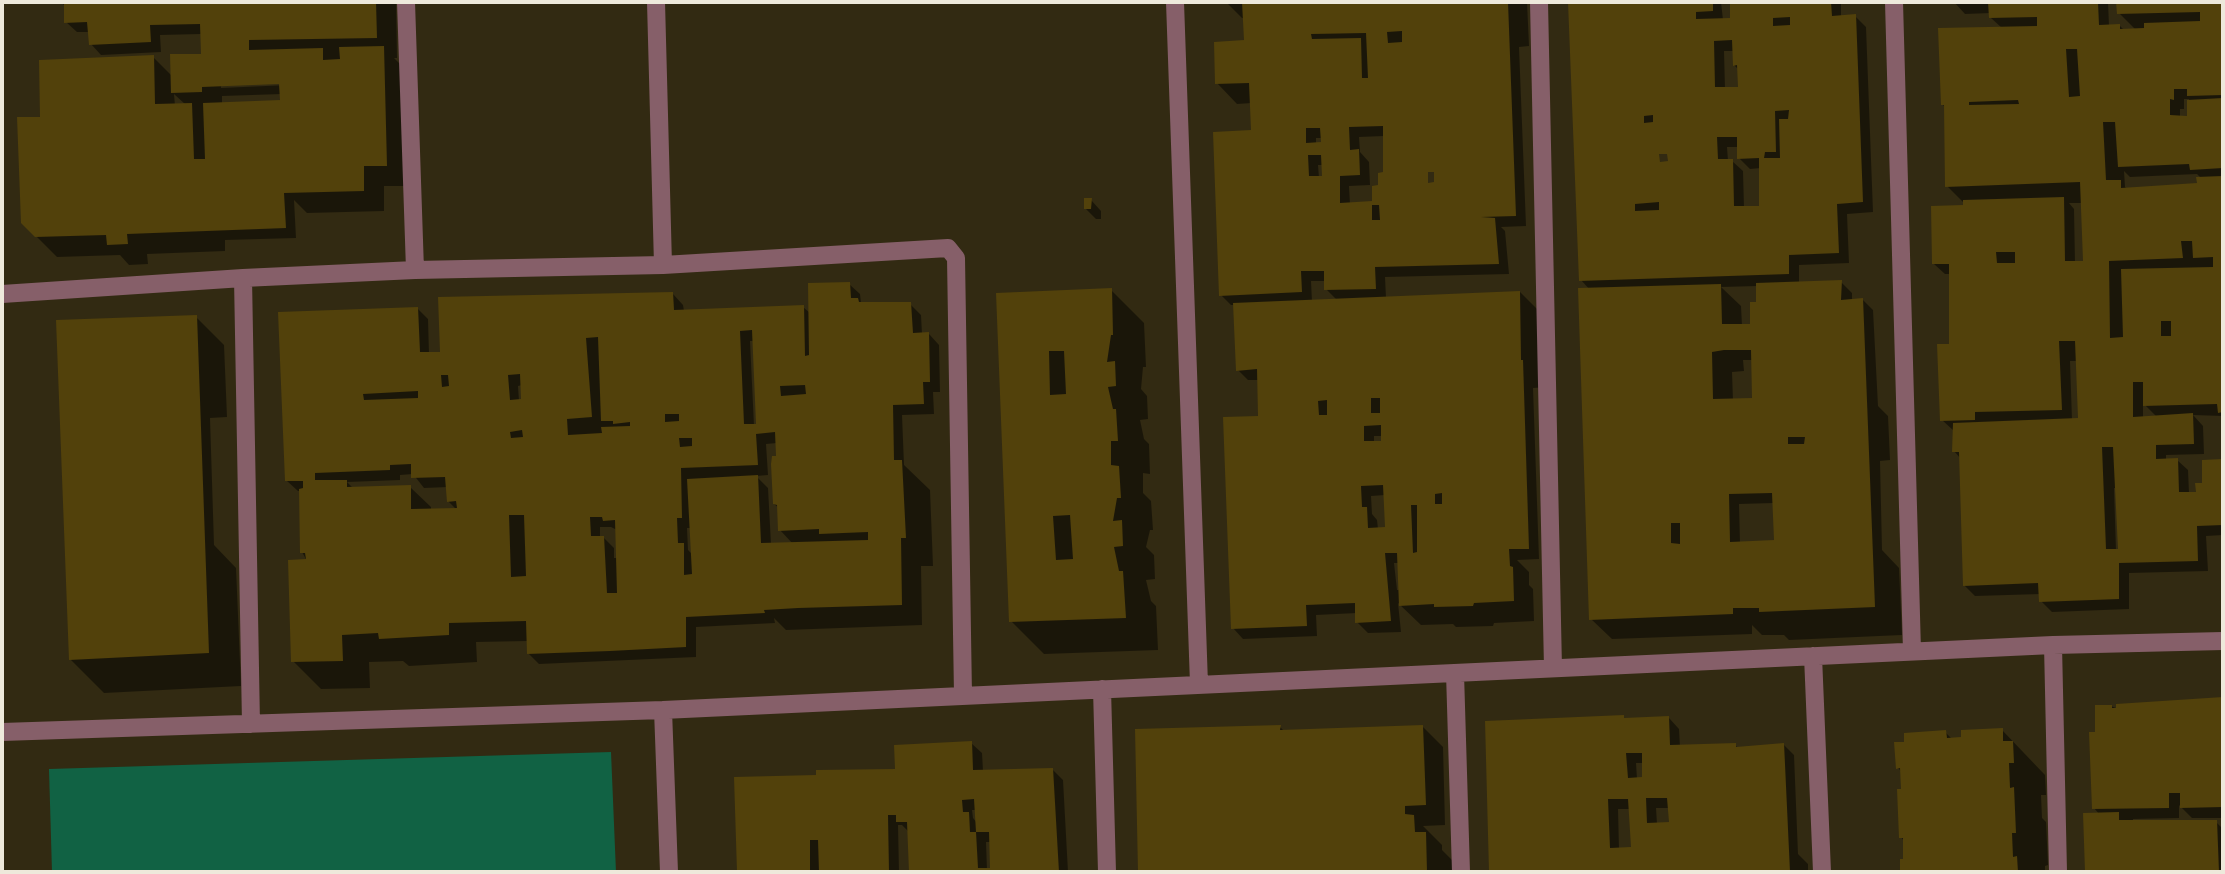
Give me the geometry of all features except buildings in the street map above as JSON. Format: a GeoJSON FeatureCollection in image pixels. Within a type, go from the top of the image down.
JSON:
{"type":"FeatureCollection","features":[{"type":"Feature","properties":{"kind":"street"},"geometry":{"type":"LineString","coordinates":[[405,2],[415,270]]}},
{"type":"Feature","properties":{"kind":"street"},"geometry":{"type":"LineString","coordinates":[[656,2],[663,265]]}},
{"type":"Feature","properties":{"kind":"street"},"geometry":{"type":"LineString","coordinates":[[1175,2],[1199,684]]}},
{"type":"Feature","properties":{"kind":"street"},"geometry":{"type":"LineString","coordinates":[[1539,2],[1553,668]]}},
{"type":"Feature","properties":{"kind":"street"},"geometry":{"type":"LineString","coordinates":[[1894,2],[1912,652]]}},
{"type":"Feature","properties":{"kind":"street"},"geometry":{"type":"LineString","coordinates":[[2,294],[243,278],[415,270],[663,265],[948,248],[956,258],[963,695]]}},
{"type":"Feature","properties":{"kind":"street"},"geometry":{"type":"LineString","coordinates":[[243,278],[251,724]]}},
{"type":"Feature","properties":{"kind":"street"},"geometry":{"type":"LineString","coordinates":[[2,732],[663,710],[2053,645],[2223,641]]}},
{"type":"Feature","properties":{"kind":"street"},"geometry":{"type":"LineString","coordinates":[[2053,645],[2058,872]]}},
{"type":"Feature","properties":{"kind":"street"},"geometry":{"type":"LineString","coordinates":[[1813,656],[1822,872]]}},
{"type":"Feature","properties":{"kind":"street"},"geometry":{"type":"LineString","coordinates":[[1455,673],[1461,872]]}},
{"type":"Feature","properties":{"kind":"street"},"geometry":{"type":"LineString","coordinates":[[1102,689],[1107,872]]}},
{"type":"Feature","properties":{"kind":"street"},"geometry":{"type":"LineString","coordinates":[[663,710],[669,872]]}},
{"type":"Feature","properties":{"kind":"green space"},"geometry":{"type":"Polygon","coordinates":[[[611,752],[616,872],[52,872],[49,769],[611,752]]]}}]}
